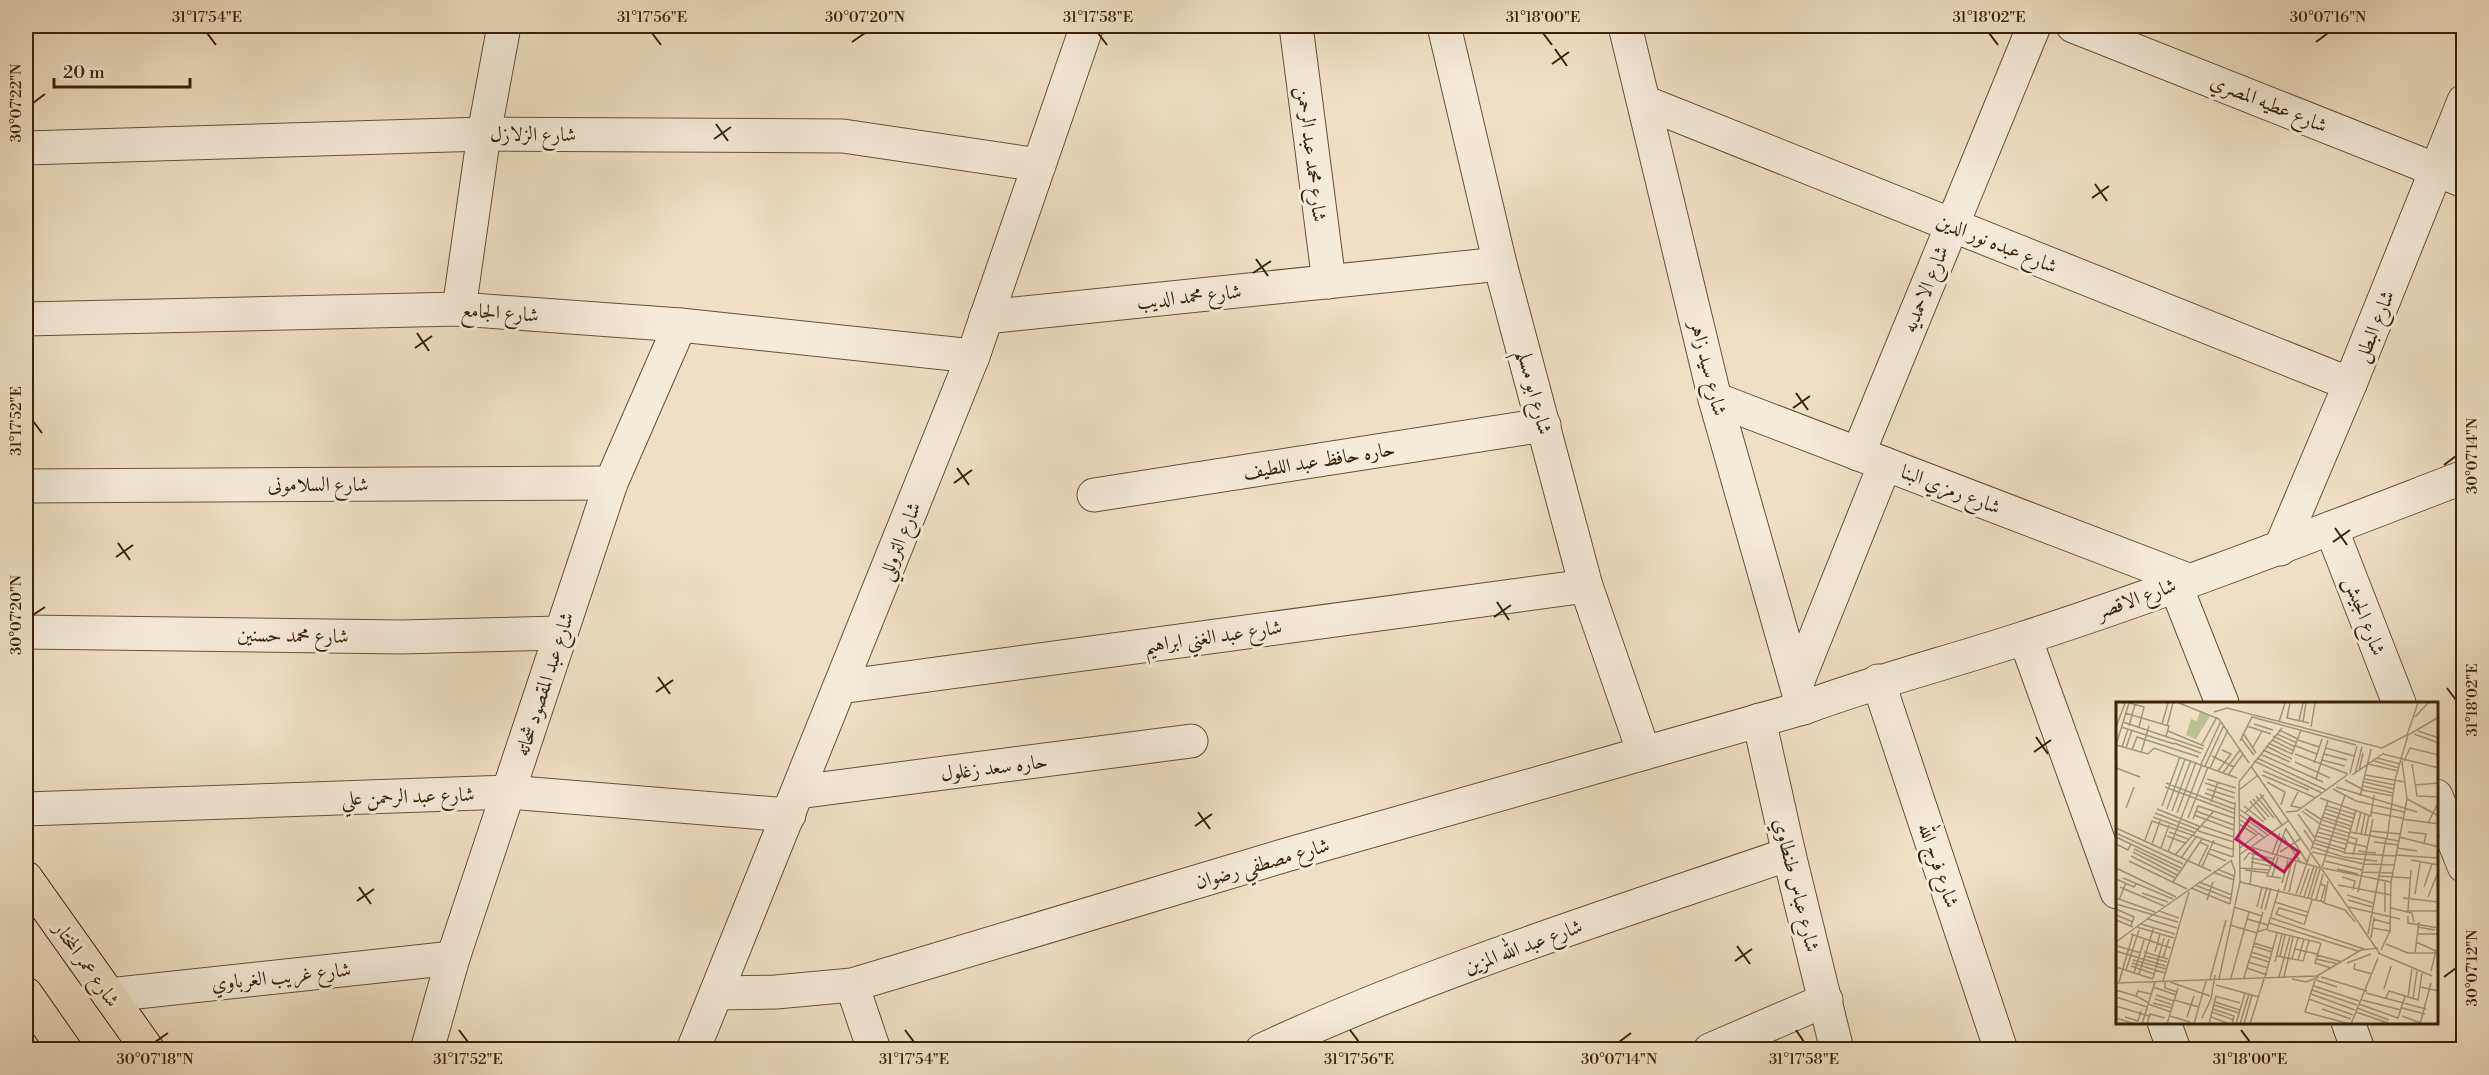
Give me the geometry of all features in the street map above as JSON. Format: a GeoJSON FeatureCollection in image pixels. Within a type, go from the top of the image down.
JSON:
{"type":"FeatureCollection","features":[{"type":"Feature","properties":{"kind":"main road","name":"شارع عمر المختار"},"geometry":{"type":"LineString","coordinates":[[26,878],[148,1050]]}},
{"type":"Feature","properties":{"kind":"main road"},"geometry":{"type":"LineString","coordinates":[[26,994],[65,1050]]}},
{"type":"Feature","properties":{"kind":"street"},"geometry":{"type":"LineString","coordinates":[[459,309],[484,134],[504,26]]}},
{"type":"Feature","properties":{"kind":"street","name":"شارع التروللي"},"geometry":{"type":"LineString","coordinates":[[693,1050],[973,356],[1087,26]]}},
{"type":"Feature","properties":{"kind":"street","name":"شارع محمد عبد الرحمن"},"geometry":{"type":"LineString","coordinates":[[1296,26],[1329,282]]}},
{"type":"Feature","properties":{"kind":"street","name":"شارع ابو مسلم"},"geometry":{"type":"LineString","coordinates":[[1444,26],[1500,264],[1587,586],[1644,753]]}},
{"type":"Feature","properties":{"kind":"street","name":"شارع سيد زاهر"},"geometry":{"type":"LineString","coordinates":[[1625,26],[1715,399],[1800,695]]}},
{"type":"Feature","properties":{"kind":"street","name":"شارع الاحمديه"},"geometry":{"type":"LineString","coordinates":[[1800,695],[1872,459],[1952,225],[2034,26]]}},
{"type":"Feature","properties":{"kind":"street","name":"شارع عطيه المصري"},"geometry":{"type":"LineString","coordinates":[[2073,26],[2450,175]]}},
{"type":"Feature","properties":{"kind":"street","name":"شارع البطل"},"geometry":{"type":"LineString","coordinates":[[2280,549],[2350,384],[2450,175],[2463,101]]}},
{"type":"Feature","properties":{"kind":"street","name":"شارع عبده نور الدين"},"geometry":{"type":"LineString","coordinates":[[1644,102],[2350,384]]}},
{"type":"Feature","properties":{"kind":"street","name":"شارع الزلازل"},"geometry":{"type":"LineString","coordinates":[[26,148],[484,134],[843,136],[941,148],[1039,165]]}},
{"type":"Feature","properties":{"kind":"street","name":"شارع محمد الديب"},"geometry":{"type":"LineString","coordinates":[[986,317],[1500,264]]}},
{"type":"Feature","properties":{"kind":"street","name":"شارع الجامع"},"geometry":{"type":"LineString","coordinates":[[26,319],[459,309],[680,325],[973,356]]}},
{"type":"Feature","properties":{"kind":"street","name":"شارع عبد المقصود شحاته"},"geometry":{"type":"LineString","coordinates":[[427,1050],[453,958],[611,483],[680,325]]}},
{"type":"Feature","properties":{"kind":"street","name":"شارع رمزي البنا"},"geometry":{"type":"LineString","coordinates":[[1715,399],[2181,582]]}},
{"type":"Feature","properties":{"kind":"street","name":"حاره حافظ عبد اللطيف"},"geometry":{"type":"LineString","coordinates":[[1094,495],[1544,425]]}},
{"type":"Feature","properties":{"kind":"street","name":"شارع الاقصر"},"geometry":{"type":"LineString","coordinates":[[1800,695],[1878,681],[2025,638],[2280,549],[2463,477]]}},
{"type":"Feature","properties":{"kind":"street","name":"شارع السلامونى"},"geometry":{"type":"LineString","coordinates":[[26,486],[611,483]]}},
{"type":"Feature","properties":{"kind":"street","name":"شارع الجيش"},"geometry":{"type":"LineString","coordinates":[[2331,528],[2399,702]]}},
{"type":"Feature","properties":{"kind":"street"},"geometry":{"type":"LineString","coordinates":[[2181,582],[2222,702]]}},
{"type":"Feature","properties":{"kind":"street","name":"شارع عبد الغني ابراهيم"},"geometry":{"type":"LineString","coordinates":[[840,687],[1587,586]]}},
{"type":"Feature","properties":{"kind":"street","name":"شارع محمد حسنين"},"geometry":{"type":"LineString","coordinates":[[26,632],[389,636],[561,633]]}},
{"type":"Feature","properties":{"kind":"street"},"geometry":{"type":"LineString","coordinates":[[2025,638],[2116,889]]}},
{"type":"Feature","properties":{"kind":"street","name":"شارع فرج الله"},"geometry":{"type":"LineString","coordinates":[[1878,681],[2001,1050]]}},
{"type":"Feature","properties":{"kind":"street","name":"شارع مصطفي رضوان"},"geometry":{"type":"LineString","coordinates":[[717,993],[776,992],[852,985],[1286,855],[1759,720],[1800,695]]}},
{"type":"Feature","properties":{"kind":"street","name":"شارع عباس طنطاوي"},"geometry":{"type":"LineString","coordinates":[[1759,720],[1789,854],[1838,1050]]}},
{"type":"Feature","properties":{"kind":"street","name":"حاره سعد زغلول"},"geometry":{"type":"LineString","coordinates":[[793,804],[1191,741]]}},
{"type":"Feature","properties":{"kind":"street","name":"شارع عبد الرحمن علي"},"geometry":{"type":"LineString","coordinates":[[26,809],[507,792],[793,804]]}},
{"type":"Feature","properties":{"kind":"street"},"geometry":{"type":"LineString","coordinates":[[2438,801],[2463,866]]}},
{"type":"Feature","properties":{"kind":"street","name":"شارع عبد الله المزين"},"geometry":{"type":"LineString","coordinates":[[1262,1050],[1318,1024],[1505,952],[1789,854]]}},
{"type":"Feature","properties":{"kind":"street","name":"شارع غريب الغرباوي"},"geometry":{"type":"LineString","coordinates":[[109,995],[453,958]]}},
{"type":"Feature","properties":{"kind":"street"},"geometry":{"type":"LineString","coordinates":[[852,985],[874,1050]]}},
{"type":"Feature","properties":{"kind":"street"},"geometry":{"type":"LineString","coordinates":[[1710,1050],[1826,1000]]}},
{"type":"Feature","properties":{"kind":"street"},"geometry":{"type":"LineString","coordinates":[[2164,1024],[2174,1050]]}},
{"type":"Feature","properties":{"kind":"street"},"geometry":{"type":"LineString","coordinates":[[2348,1024],[2358,1050]]}}]}
